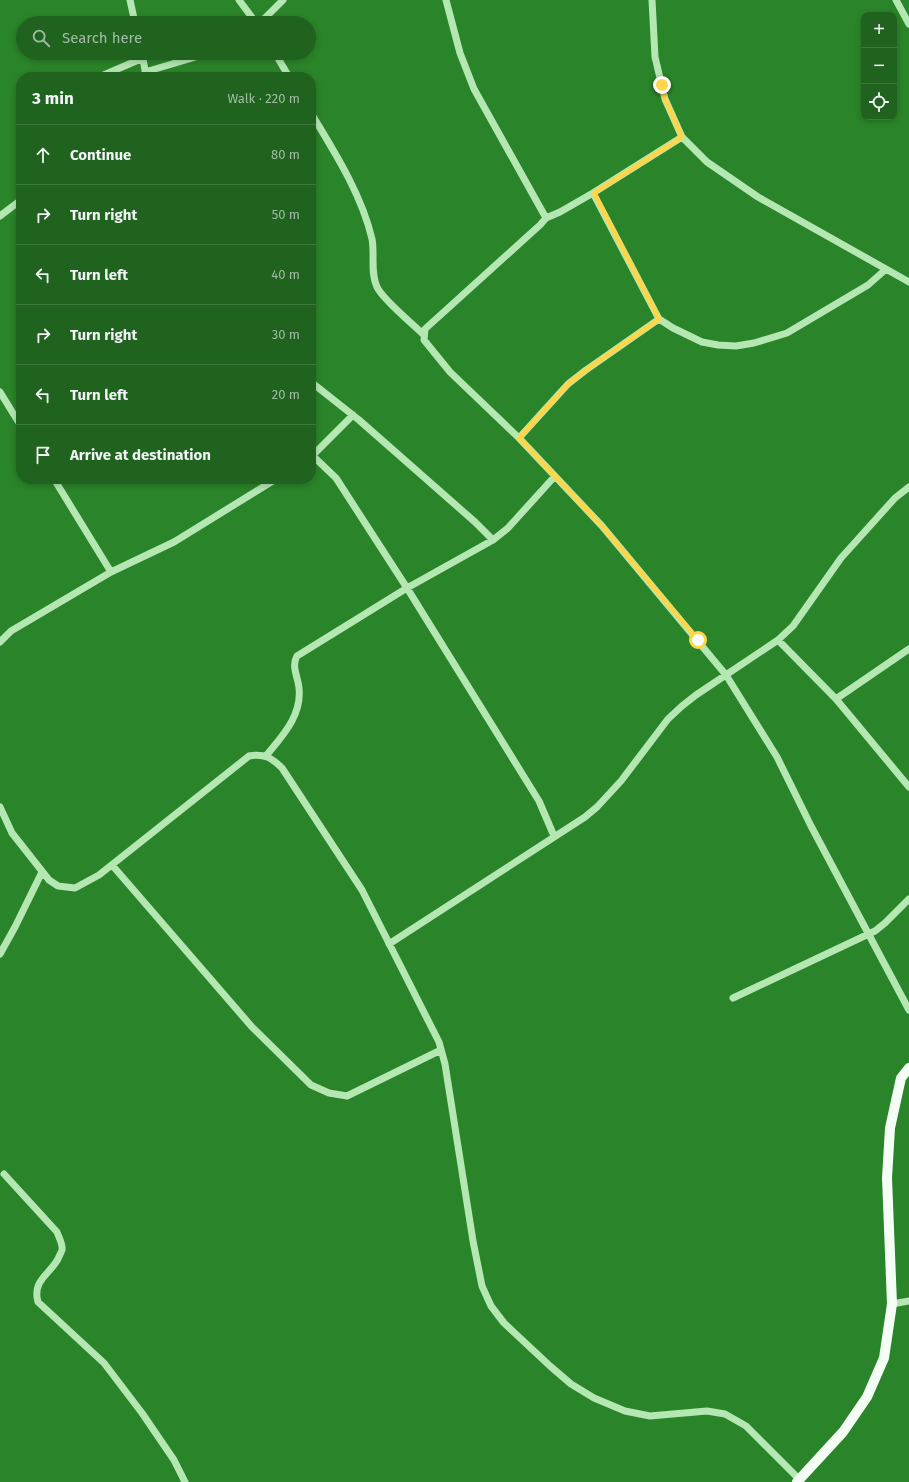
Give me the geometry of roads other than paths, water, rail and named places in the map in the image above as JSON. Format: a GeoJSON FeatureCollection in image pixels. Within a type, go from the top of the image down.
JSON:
{"type":"FeatureCollection","features":[{"type":"Feature","properties":{"kind":"main road"},"geometry":{"type":"LineString","coordinates":[[798,1481],[843,1432],[867,1397],[884,1358],[892,1304],[887,1178],[890,1128],[902,1078],[909,1068]]}},
{"type":"Feature","properties":{"kind":"street"},"geometry":{"type":"LineString","coordinates":[[130,0],[133,16]]}},
{"type":"Feature","properties":{"kind":"street"},"geometry":{"type":"LineString","coordinates":[[239,0],[251,16]]}},
{"type":"Feature","properties":{"kind":"street"},"geometry":{"type":"LineString","coordinates":[[267,16],[283,0]]}},
{"type":"Feature","properties":{"kind":"street"},"geometry":{"type":"LineString","coordinates":[[446,0],[460,53],[474,89],[546,218]]}},
{"type":"Feature","properties":{"kind":"street"},"geometry":{"type":"LineString","coordinates":[[652,0],[655,56],[665,99],[682,137],[707,162],[758,197],[885,270],[909,282]]}},
{"type":"Feature","properties":{"kind":"street"},"geometry":{"type":"LineString","coordinates":[[896,0],[909,24]]}},
{"type":"Feature","properties":{"kind":"street"},"geometry":{"type":"LineString","coordinates":[[109,72],[134,60]]}},
{"type":"Feature","properties":{"kind":"street"},"geometry":{"type":"LineString","coordinates":[[143,60],[145,72]]}},
{"type":"Feature","properties":{"kind":"street"},"geometry":{"type":"LineString","coordinates":[[154,72],[189,60]]}},
{"type":"Feature","properties":{"kind":"street"},"geometry":{"type":"LineString","coordinates":[[278,60],[286,72]]}},
{"type":"Feature","properties":{"kind":"street"},"geometry":{"type":"LineString","coordinates":[[316,122],[362,207],[372,239],[374,278],[378,289],[387,300],[424,335]]}},
{"type":"Feature","properties":{"kind":"street"},"geometry":{"type":"LineString","coordinates":[[682,137],[594,193],[546,218],[425,329],[424,340],[450,372],[519,438],[602,526],[726,675],[777,757],[811,826],[909,1010]]}},
{"type":"Feature","properties":{"kind":"street"},"geometry":{"type":"LineString","coordinates":[[594,193],[659,319],[673,328],[702,342],[736,346],[754,343],[787,333],[868,285],[885,270]]}},
{"type":"Feature","properties":{"kind":"street"},"geometry":{"type":"LineString","coordinates":[[0,216],[16,204]]}},
{"type":"Feature","properties":{"kind":"street"},"geometry":{"type":"LineString","coordinates":[[519,438],[568,384],[659,319]]}},
{"type":"Feature","properties":{"kind":"street"},"geometry":{"type":"LineString","coordinates":[[316,386],[353,415],[494,540]]}},
{"type":"Feature","properties":{"kind":"street"},"geometry":{"type":"LineString","coordinates":[[0,392],[16,418]]}},
{"type":"Feature","properties":{"kind":"street"},"geometry":{"type":"LineString","coordinates":[[316,452],[353,415]]}},
{"type":"Feature","properties":{"kind":"street"},"geometry":{"type":"LineString","coordinates":[[316,460],[336,478],[407,588],[539,801],[554,836]]}},
{"type":"Feature","properties":{"kind":"street"},"geometry":{"type":"LineString","coordinates":[[266,756],[293,721],[297,711],[299,688],[294,665],[296,656],[407,588],[494,540],[508,528],[555,476]]}},
{"type":"Feature","properties":{"kind":"street"},"geometry":{"type":"LineString","coordinates":[[57,484],[111,572]]}},
{"type":"Feature","properties":{"kind":"street"},"geometry":{"type":"LineString","coordinates":[[0,642],[11,631],[111,572],[174,542],[268,484]]}},
{"type":"Feature","properties":{"kind":"street"},"geometry":{"type":"LineString","coordinates":[[389,944],[585,817],[597,807],[622,781],[668,719],[696,695],[778,640],[793,626],[840,558],[895,498],[909,487]]}},
{"type":"Feature","properties":{"kind":"street"},"geometry":{"type":"LineString","coordinates":[[778,640],[836,699],[909,787]]}},
{"type":"Feature","properties":{"kind":"street"},"geometry":{"type":"LineString","coordinates":[[836,699],[909,649]]}},
{"type":"Feature","properties":{"kind":"street"},"geometry":{"type":"LineString","coordinates":[[0,807],[12,833],[49,880],[58,886],[75,888],[99,875],[249,756],[258,754],[275,761],[282,768],[362,890],[439,1042],[445,1064],[473,1241],[482,1286],[491,1306],[504,1323],[550,1366],[571,1384],[594,1398],[625,1411],[650,1416],[707,1411],[725,1414],[746,1426],[798,1481]]}},
{"type":"Feature","properties":{"kind":"street"},"geometry":{"type":"LineString","coordinates":[[112,865],[252,1027],[311,1085],[329,1093],[348,1096],[441,1050]]}},
{"type":"Feature","properties":{"kind":"street"},"geometry":{"type":"LineString","coordinates":[[0,954],[15,928],[42,872]]}},
{"type":"Feature","properties":{"kind":"street"},"geometry":{"type":"LineString","coordinates":[[733,998],[869,934],[885,923],[909,899]]}},
{"type":"Feature","properties":{"kind":"street"},"geometry":{"type":"LineString","coordinates":[[4,1174],[57,1232],[61,1241],[62,1251],[56,1262],[37,1286],[36,1294],[38,1302],[104,1363],[142,1413],[174,1460],[185,1482]]}},
{"type":"Feature","properties":{"kind":"street"},"geometry":{"type":"LineString","coordinates":[[892,1304],[909,1301]]}}]}
